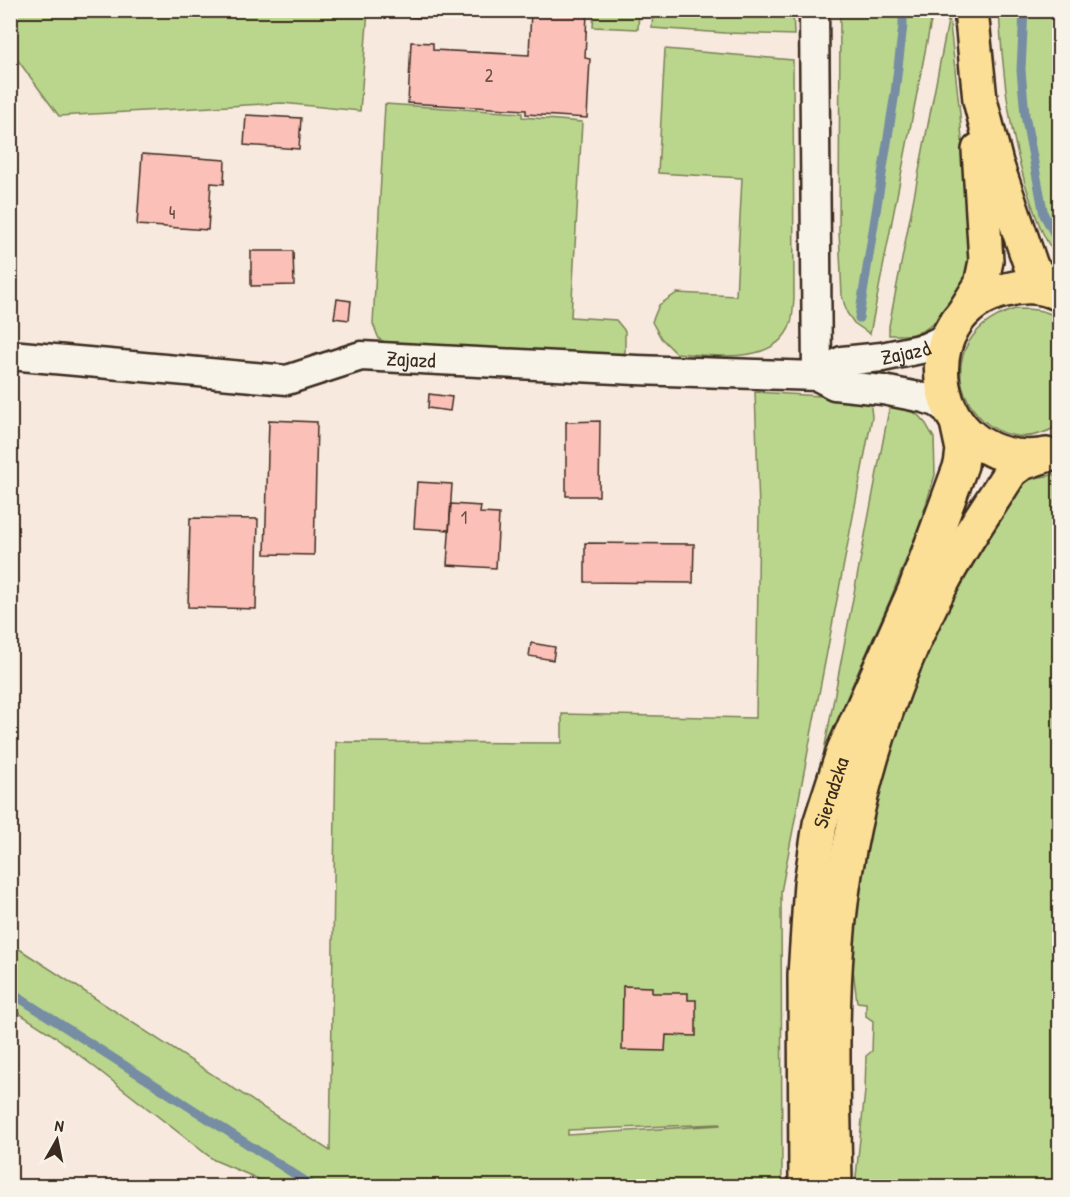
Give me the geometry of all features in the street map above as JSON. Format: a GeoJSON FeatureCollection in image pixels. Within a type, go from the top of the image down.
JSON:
{"type":"FeatureCollection","features":[{"type":"Feature","properties":{"kind":"main road"},"geometry":{"type":"LineString","coordinates":[[971,10],[980,100],[996,163],[1032,269],[1056,292]]}},
{"type":"Feature","properties":{"kind":"main road","name":"Sieradzka"},"geometry":{"type":"LineString","coordinates":[[806,1186],[805,975],[814,852],[831,787],[844,750],[915,590],[961,465],[963,450],[942,385],[941,364],[945,345],[981,285],[986,261],[979,140],[980,100]]}},
{"type":"Feature","properties":{"kind":"main road"},"geometry":{"type":"LineString","coordinates":[[957,323],[982,299],[999,291],[1017,287],[1035,287],[1056,292]]}},
{"type":"Feature","properties":{"kind":"main road"},"geometry":{"type":"LineString","coordinates":[[954,417],[970,437],[987,448],[1006,455],[1026,457],[1053,453]]}},
{"type":"Feature","properties":{"kind":"main road","name":"Sieradzka"},"geometry":{"type":"LineString","coordinates":[[835,1186],[834,1021],[837,940],[854,826],[886,710],[942,582],[1011,471],[1022,463],[1053,453]]}},
{"type":"Feature","properties":{"kind":"street"},"geometry":{"type":"LineString","coordinates":[[814,10],[817,376]]}},
{"type":"Feature","properties":{"kind":"street","name":"Zajazd"},"geometry":{"type":"LineString","coordinates":[[817,376],[842,361],[882,357],[925,348],[940,341],[957,323]]}},
{"type":"Feature","properties":{"kind":"street","name":"Zajazd"},"geometry":{"type":"LineString","coordinates":[[10,355],[287,380],[361,356],[636,370],[817,376],[834,385],[883,390],[924,398],[937,402],[954,417]]}},
{"type":"Feature","properties":{"kind":"green space"},"geometry":{"type":"Polygon","coordinates":[[[10,11],[368,11],[360,111],[282,103],[59,116],[11,51],[10,11]]]}},
{"type":"Feature","properties":{"kind":"green space"},"geometry":{"type":"Polygon","coordinates":[[[594,11],[639,11],[638,29],[593,27],[594,11]]]}},
{"type":"Feature","properties":{"kind":"green space"},"geometry":{"type":"Polygon","coordinates":[[[653,11],[793,11],[794,35],[652,28],[653,11]]]}},
{"type":"Feature","properties":{"kind":"green space"},"geometry":{"type":"Polygon","coordinates":[[[840,11],[933,11],[870,334],[854,323],[847,313],[842,296],[839,231],[840,11]]]}},
{"type":"Feature","properties":{"kind":"green space"},"geometry":{"type":"Polygon","coordinates":[[[999,11],[1059,11],[1059,258],[1046,240],[1040,226],[1018,157],[1005,85],[999,11]]]}},
{"type":"Feature","properties":{"kind":"green space"},"geometry":{"type":"Polygon","coordinates":[[[949,16],[960,114],[970,242],[969,270],[956,296],[932,325],[917,333],[889,335],[889,326],[949,16]]]}},
{"type":"Feature","properties":{"kind":"green space"},"geometry":{"type":"Polygon","coordinates":[[[665,49],[793,60],[793,314],[783,337],[772,347],[758,352],[724,356],[676,353],[661,338],[652,322],[659,305],[677,293],[736,296],[742,178],[658,173],[665,49]]]}},
{"type":"Feature","properties":{"kind":"green space"},"geometry":{"type":"Polygon","coordinates":[[[385,104],[522,113],[522,117],[582,122],[571,317],[616,320],[625,331],[625,352],[617,360],[395,348],[379,339],[373,324],[385,104]]]}},
{"type":"Feature","properties":{"kind":"green space"},"geometry":{"type":"Polygon","coordinates":[[[1015,309],[1044,311],[1059,319],[1059,425],[1030,436],[1004,433],[982,419],[967,399],[961,374],[965,349],[983,326],[1015,309]]]}},
{"type":"Feature","properties":{"kind":"green space"},"geometry":{"type":"Polygon","coordinates":[[[755,392],[870,399],[872,417],[781,892],[782,1186],[275,1186],[214,1160],[56,1037],[11,1008],[10,943],[330,1151],[336,742],[562,743],[562,714],[756,718],[759,510],[755,392]],[[720,1125],[568,1130],[568,1135],[720,1125]]]}},
{"type":"Feature","properties":{"kind":"green space"},"geometry":{"type":"Polygon","coordinates":[[[890,404],[917,414],[926,424],[934,438],[935,475],[919,527],[851,688],[828,746],[819,777],[890,404]]]}},
{"type":"Feature","properties":{"kind":"green space"},"geometry":{"type":"Polygon","coordinates":[[[1059,474],[1059,1186],[855,1186],[865,1091],[866,1056],[872,1051],[873,1021],[866,1016],[866,1003],[857,1002],[850,945],[874,804],[901,714],[952,589],[1019,486],[1028,479],[1059,474]]]}},
{"type":"Feature","properties":{"kind":"building"},"geometry":{"type":"Polygon","coordinates":[[[409,10],[444,10],[443,19],[409,17],[409,10]]]}},
{"type":"Feature","properties":{"kind":"building"},"geometry":{"type":"Polygon","coordinates":[[[531,10],[587,13],[585,58],[590,59],[587,118],[526,114],[526,110],[408,103],[411,42],[433,43],[433,50],[529,55],[531,10]]]}},
{"type":"Feature","properties":{"kind":"building"},"geometry":{"type":"Polygon","coordinates":[[[246,115],[301,118],[299,149],[244,145],[246,115]]]}},
{"type":"Feature","properties":{"kind":"building"},"geometry":{"type":"Polygon","coordinates":[[[142,154],[225,160],[224,184],[211,183],[208,230],[137,225],[142,154]]]}},
{"type":"Feature","properties":{"kind":"building"},"geometry":{"type":"Polygon","coordinates":[[[251,251],[293,251],[294,285],[251,286],[251,251]]]}},
{"type":"Feature","properties":{"kind":"building"},"geometry":{"type":"Polygon","coordinates":[[[337,299],[351,301],[349,320],[334,318],[337,299]]]}},
{"type":"Feature","properties":{"kind":"building"},"geometry":{"type":"Polygon","coordinates":[[[429,394],[452,397],[450,411],[428,408],[429,394]]]}},
{"type":"Feature","properties":{"kind":"building"},"geometry":{"type":"Polygon","coordinates":[[[269,420],[317,422],[314,555],[265,554],[269,420]]]}},
{"type":"Feature","properties":{"kind":"building"},"geometry":{"type":"Polygon","coordinates":[[[600,421],[599,496],[566,496],[566,422],[600,421]]]}},
{"type":"Feature","properties":{"kind":"building"},"geometry":{"type":"Polygon","coordinates":[[[417,482],[452,484],[449,530],[414,528],[417,482]]]}},
{"type":"Feature","properties":{"kind":"building"},"geometry":{"type":"Polygon","coordinates":[[[451,504],[481,506],[480,513],[499,514],[496,568],[447,565],[451,504]]]}},
{"type":"Feature","properties":{"kind":"building"},"geometry":{"type":"Polygon","coordinates":[[[190,518],[258,519],[256,609],[188,607],[190,518]]]}},
{"type":"Feature","properties":{"kind":"building"},"geometry":{"type":"Polygon","coordinates":[[[585,543],[694,544],[693,583],[585,582],[585,543]]]}},
{"type":"Feature","properties":{"kind":"building"},"geometry":{"type":"Polygon","coordinates":[[[531,643],[555,647],[553,660],[529,656],[531,643]]]}},
{"type":"Feature","properties":{"kind":"building"},"geometry":{"type":"Polygon","coordinates":[[[623,986],[652,987],[652,993],[688,993],[688,1000],[696,1000],[696,1036],[666,1035],[665,1051],[622,1050],[623,986]]]}},
{"type":"Feature","properties":{"kind":"waterway"},"geometry":{"type":"LineString","coordinates":[[859,318],[895,93],[903,10]]}},
{"type":"Feature","properties":{"kind":"waterway"},"geometry":{"type":"LineString","coordinates":[[1024,10],[1021,70],[1025,115],[1044,215],[1060,244]]}},
{"type":"Feature","properties":{"kind":"waterway"},"geometry":{"type":"LineString","coordinates":[[10,992],[313,1186]]}}]}
